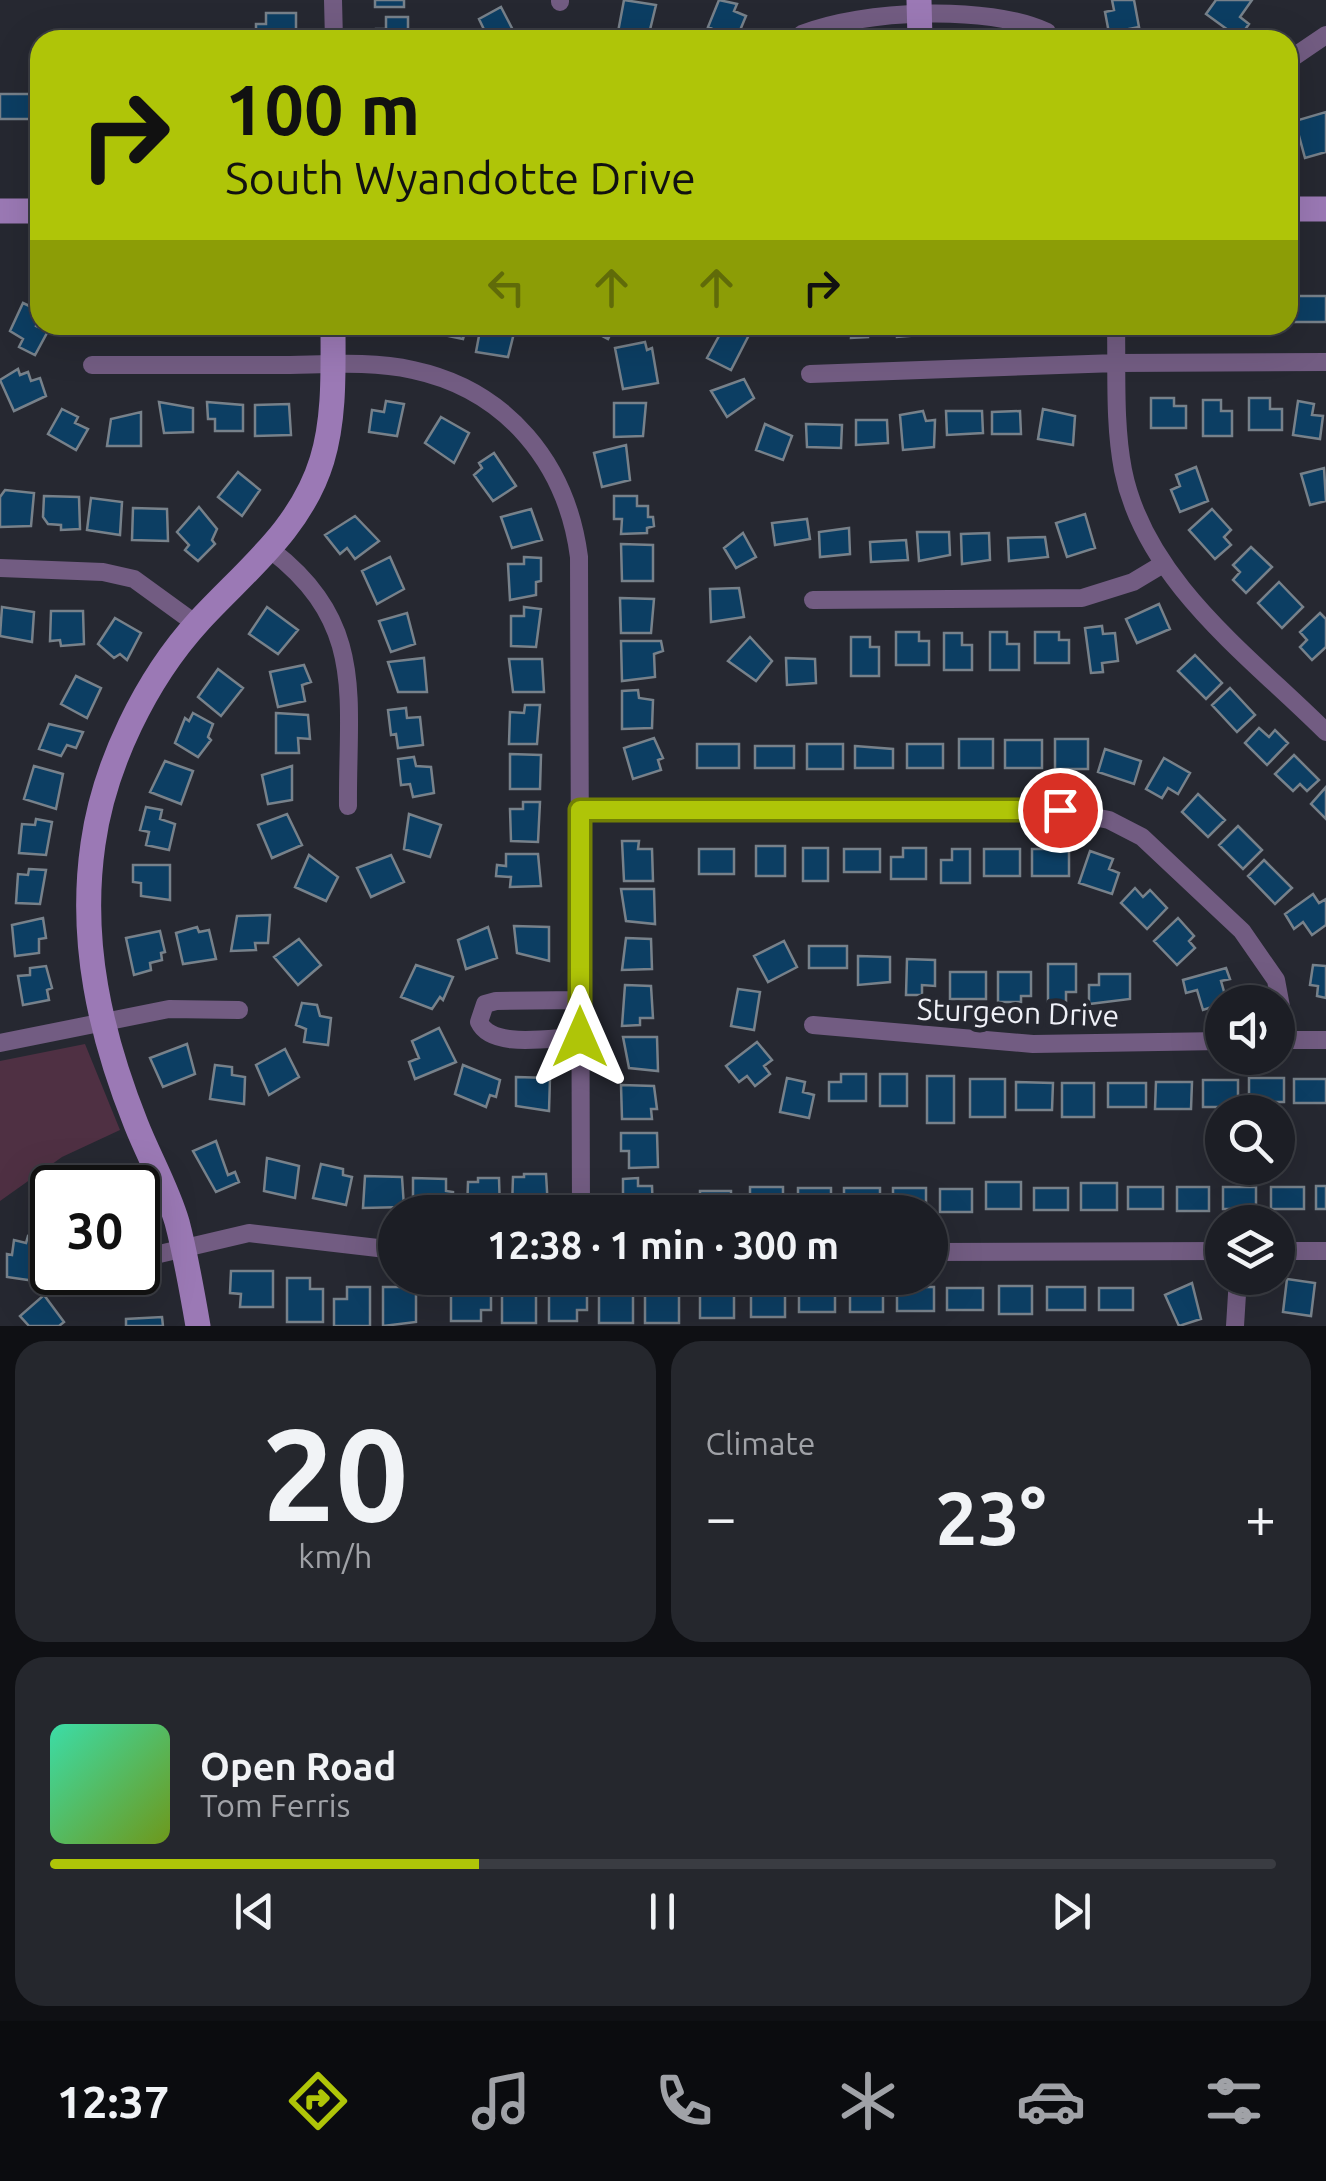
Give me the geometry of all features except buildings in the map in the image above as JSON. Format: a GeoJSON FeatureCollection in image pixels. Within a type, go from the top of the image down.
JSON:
{"type":"FeatureCollection","features":[{"type":"Feature","properties":{"kind":"street"},"geometry":{"type":"LineString","coordinates":[[333,0],[334,30]]}},
{"type":"Feature","properties":{"kind":"street"},"geometry":{"type":"LineString","coordinates":[[814,30],[848,18],[998,16],[1021,20],[1042,30]]}},
{"type":"Feature","properties":{"kind":"street"},"geometry":{"type":"LineString","coordinates":[[1298,54],[1326,34]]}},
{"type":"Feature","properties":{"kind":"street"},"geometry":{"type":"LineString","coordinates":[[1298,209],[1326,209]]}},
{"type":"Feature","properties":{"kind":"street"},"geometry":{"type":"LineString","coordinates":[[0,211],[30,210]]}},
{"type":"Feature","properties":{"kind":"street"},"geometry":{"type":"LineString","coordinates":[[198,1326],[183,1247],[102,1025],[88,910],[101,804],[140,708],[196,624],[287,529],[322,462],[332,410],[333,335]]}},
{"type":"Feature","properties":{"kind":"street"},"geometry":{"type":"LineString","coordinates":[[1116,335],[1124,475],[1134,510],[1162,564],[1182,589],[1326,732]]}},
{"type":"Feature","properties":{"kind":"street"},"geometry":{"type":"LineString","coordinates":[[810,374],[1117,362],[1326,362]]}},
{"type":"Feature","properties":{"kind":"street"},"geometry":{"type":"LineString","coordinates":[[92,365],[333,365],[417,370],[477,394],[519,424],[562,489],[574,517],[578,556],[581,1195]]}},
{"type":"Feature","properties":{"kind":"street"},"geometry":{"type":"LineString","coordinates":[[271,550],[322,598],[340,638],[346,678],[348,806]]}},
{"type":"Feature","properties":{"kind":"street"},"geometry":{"type":"LineString","coordinates":[[813,600],[1082,598],[1133,582],[1162,564]]}},
{"type":"Feature","properties":{"kind":"street"},"geometry":{"type":"LineString","coordinates":[[0,568],[88,571],[134,578],[196,624]]}},
{"type":"Feature","properties":{"kind":"street"},"geometry":{"type":"LineString","coordinates":[[580,810],[1060,810],[1108,820],[1156,847],[1254,944],[1276,985]]}},
{"type":"Feature","properties":{"kind":"street"},"geometry":{"type":"LineString","coordinates":[[580,1000],[496,1001],[485,1004],[478,1022],[482,1030],[498,1038],[580,1037]]}},
{"type":"Feature","properties":{"kind":"street"},"geometry":{"type":"LineString","coordinates":[[0,1042],[195,1006],[239,1010]]}},
{"type":"Feature","properties":{"kind":"street","name":"Sturgeon Drive"},"geometry":{"type":"LineString","coordinates":[[813,1026],[1033,1044],[1205,1041]]}},
{"type":"Feature","properties":{"kind":"street"},"geometry":{"type":"LineString","coordinates":[[1295,1040],[1326,1040]]}},
{"type":"Feature","properties":{"kind":"street"},"geometry":{"type":"LineString","coordinates":[[160,1253],[250,1232],[378,1248]]}},
{"type":"Feature","properties":{"kind":"street"},"geometry":{"type":"LineString","coordinates":[[1295,1251],[1326,1250]]}},
{"type":"Feature","properties":{"kind":"street"},"geometry":{"type":"LineString","coordinates":[[948,1252],[1205,1251]]}},
{"type":"Feature","properties":{"kind":"street"},"geometry":{"type":"LineString","coordinates":[[1235,1326],[1237,1295]]}},
{"type":"Feature","properties":{"kind":"shaded area"},"geometry":{"type":"Polygon","coordinates":[[[85,1044],[120,1130],[51,1165],[30,1165],[30,1180],[0,1201],[0,1061],[85,1044]]]}},
{"type":"Feature","properties":{"kind":"route"},"geometry":{"type":"LineString","coordinates":[[580,1037],[580,810],[1060,810]]}}]}
